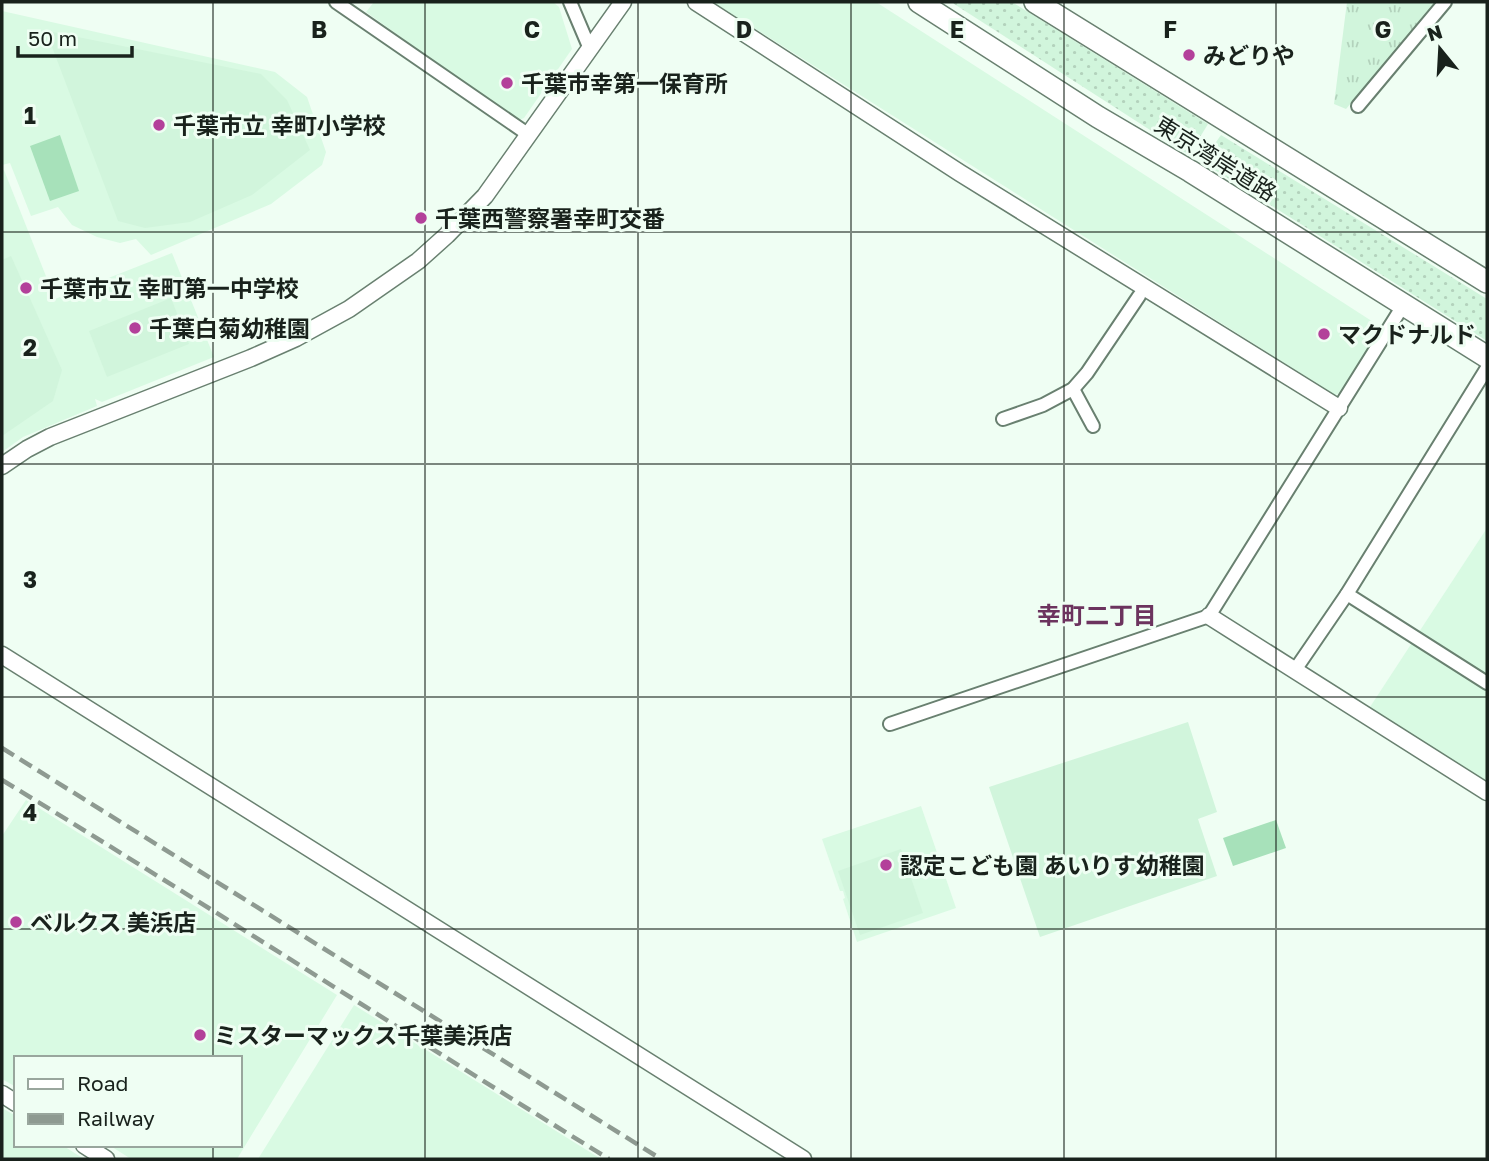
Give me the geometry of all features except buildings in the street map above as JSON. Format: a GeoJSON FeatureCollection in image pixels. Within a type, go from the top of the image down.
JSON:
{"type":"FeatureCollection","features":[{"type":"Feature","properties":{"kind":"highway","name":"東京湾岸道路"},"geometry":{"type":"LineString","coordinates":[[919,2],[1098,117],[1487,357]]}},
{"type":"Feature","properties":{"kind":"highway","name":"東京湾岸道路"},"geometry":{"type":"LineString","coordinates":[[1035,2],[1487,282]]}},
{"type":"Feature","properties":{"kind":"street"},"geometry":{"type":"LineString","coordinates":[[336,2],[529,135]]}},
{"type":"Feature","properties":{"kind":"street"},"geometry":{"type":"LineString","coordinates":[[570,2],[590,49]]}},
{"type":"Feature","properties":{"kind":"street"},"geometry":{"type":"LineString","coordinates":[[2,466],[50,437],[296,338],[349,309],[418,261],[485,196],[623,2]]}},
{"type":"Feature","properties":{"kind":"street"},"geometry":{"type":"LineString","coordinates":[[696,2],[960,173],[1339,408]]}},
{"type":"Feature","properties":{"kind":"street"},"geometry":{"type":"LineString","coordinates":[[1358,106],[1445,2]]}},
{"type":"Feature","properties":{"kind":"street"},"geometry":{"type":"LineString","coordinates":[[1003,419],[1043,405],[1073,389],[1087,373],[1139,296]]}},
{"type":"Feature","properties":{"kind":"street"},"geometry":{"type":"LineString","coordinates":[[890,724],[1209,616],[1404,304]]}},
{"type":"Feature","properties":{"kind":"street"},"geometry":{"type":"LineString","coordinates":[[1295,670],[1347,594],[1487,368]]}},
{"type":"Feature","properties":{"kind":"street"},"geometry":{"type":"LineString","coordinates":[[1073,389],[1093,426]]}},
{"type":"Feature","properties":{"kind":"street"},"geometry":{"type":"LineString","coordinates":[[1347,594],[1487,683]]}},
{"type":"Feature","properties":{"kind":"street"},"geometry":{"type":"LineString","coordinates":[[1209,616],[1487,792]]}},
{"type":"Feature","properties":{"kind":"street"},"geometry":{"type":"LineString","coordinates":[[2,655],[803,1159]]}},
{"type":"Feature","properties":{"kind":"street"},"geometry":{"type":"LineString","coordinates":[[87,1147],[106,1159]]}},
{"type":"Feature","properties":{"kind":"shaded area","name":"千葉市幸第一保育所"},"geometry":{"type":"Polygon","coordinates":[[[374,2],[553,2],[559,7],[572,49],[524,118],[517,121],[366,12],[374,2]]]}},
{"type":"Feature","properties":{"kind":"shaded area"},"geometry":{"type":"Polygon","coordinates":[[[713,2],[876,2],[1381,327],[1340,393],[1335,395],[713,2]]]}},
{"type":"Feature","properties":{"kind":"shaded area","name":"千葉市立 幸町小学校"},"geometry":{"type":"Polygon","coordinates":[[[2,11],[275,72],[307,97],[326,152],[322,165],[271,204],[151,255],[136,239],[120,243],[97,237],[72,225],[58,207],[31,216],[10,163],[2,165],[2,11]]]}},
{"type":"Feature","properties":{"kind":"shaded area"},"geometry":{"type":"Polygon","coordinates":[[[60,135],[79,191],[50,201],[30,146],[60,135]]]}},
{"type":"Feature","properties":{"kind":"shaded area"},"geometry":{"type":"Polygon","coordinates":[[[4,170],[55,299],[172,253],[214,357],[102,402],[95,399],[97,406],[23,437],[2,452],[2,171],[4,170]]]}},
{"type":"Feature","properties":{"kind":"shaded area"},"geometry":{"type":"Polygon","coordinates":[[[1487,528],[1487,782],[1370,707],[1487,528]]]}},
{"type":"Feature","properties":{"kind":"shaded area"},"geometry":{"type":"Polygon","coordinates":[[[26,800],[337,995],[237,1159],[131,1159],[112,1147],[242,1147],[242,1056],[14,1056],[14,1086],[2,1079],[2,836],[26,800]]]}},
{"type":"Feature","properties":{"kind":"shaded area","name":"認定こども園 あいりす幼稚園"},"geometry":{"type":"Polygon","coordinates":[[[921,806],[956,908],[857,942],[843,899],[843,891],[840,891],[822,839],[921,806]]]}},
{"type":"Feature","properties":{"kind":"shaded area"},"geometry":{"type":"Polygon","coordinates":[[[1276,820],[1286,848],[1233,866],[1223,838],[1276,820]]]}},
{"type":"Feature","properties":{"kind":"shaded area"},"geometry":{"type":"Polygon","coordinates":[[[354,1005],[601,1159],[258,1159],[354,1005]]]}},
{"type":"Feature","properties":{"kind":"shaded area"},"geometry":{"type":"Polygon","coordinates":[[[2,1108],[14,1115],[14,1147],[65,1147],[84,1159],[2,1159],[2,1108]]]}},
{"type":"Feature","properties":{"kind":"green space"},"geometry":{"type":"Polygon","coordinates":[[[951,2],[1012,2],[1208,124],[1189,155],[951,2]]]}},
{"type":"Feature","properties":{"kind":"green space"},"geometry":{"type":"Polygon","coordinates":[[[1347,2],[1438,2],[1346,109],[1334,104],[1347,2]]]}},
{"type":"Feature","properties":{"kind":"green space"},"geometry":{"type":"Polygon","coordinates":[[[53,32],[261,74],[287,100],[310,150],[252,195],[190,222],[145,228],[118,221],[49,39],[53,32]]]}},
{"type":"Feature","properties":{"kind":"green space"},"geometry":{"type":"Polygon","coordinates":[[[1221,135],[1487,299],[1487,341],[1202,162],[1221,135]]]}},
{"type":"Feature","properties":{"kind":"green space"},"geometry":{"type":"Polygon","coordinates":[[[11,256],[62,370],[53,401],[2,436],[2,260],[11,256]]]}},
{"type":"Feature","properties":{"kind":"green space"},"geometry":{"type":"Polygon","coordinates":[[[171,298],[189,344],[107,377],[89,331],[171,298]]]}},
{"type":"Feature","properties":{"kind":"green space"},"geometry":{"type":"Polygon","coordinates":[[[1188,722],[1217,812],[1198,819],[1217,876],[1040,937],[989,787],[1188,722]]]}},
{"type":"Feature","properties":{"kind":"green space"},"geometry":{"type":"Polygon","coordinates":[[[901,849],[923,913],[860,935],[838,871],[901,849]]]}},
{"type":"Feature","properties":{"kind":"railway"},"geometry":{"type":"LineString","coordinates":[[2,748],[661,1159]]}},
{"type":"Feature","properties":{"kind":"railway"},"geometry":{"type":"LineString","coordinates":[[2,780],[609,1159]]}},
{"type":"Feature","properties":{"kind":"place","name":"みどりや"},"geometry":{"type":"Point","coordinates":[1189,55]}},
{"type":"Feature","properties":{"kind":"place","name":"千葉市幸第一保育所"},"geometry":{"type":"Point","coordinates":[507,83]}},
{"type":"Feature","properties":{"kind":"place","name":"千葉市立 幸町小学校"},"geometry":{"type":"Point","coordinates":[159,125]}},
{"type":"Feature","properties":{"kind":"place","name":"千葉西警察署幸町交番"},"geometry":{"type":"Point","coordinates":[421,218]}},
{"type":"Feature","properties":{"kind":"place","name":"千葉市立 幸町第一中学校"},"geometry":{"type":"Point","coordinates":[26,288]}},
{"type":"Feature","properties":{"kind":"place","name":"千葉白菊幼稚園"},"geometry":{"type":"Point","coordinates":[135,328]}},
{"type":"Feature","properties":{"kind":"place","name":"マクドナルド"},"geometry":{"type":"Point","coordinates":[1324,334]}},
{"type":"Feature","properties":{"kind":"place","name":"認定こども園 あいりす幼稚園"},"geometry":{"type":"Point","coordinates":[886,865]}},
{"type":"Feature","properties":{"kind":"place","name":"ベルクス 美浜店"},"geometry":{"type":"Point","coordinates":[16,922]}},
{"type":"Feature","properties":{"kind":"place","name":"ミスターマックス千葉美浜店"},"geometry":{"type":"Point","coordinates":[200,1035]}},
{"type":"Feature","properties":{"kind":"district","name":"幸町二丁目"},"geometry":{"type":"Point","coordinates":[1097,614]}}]}
